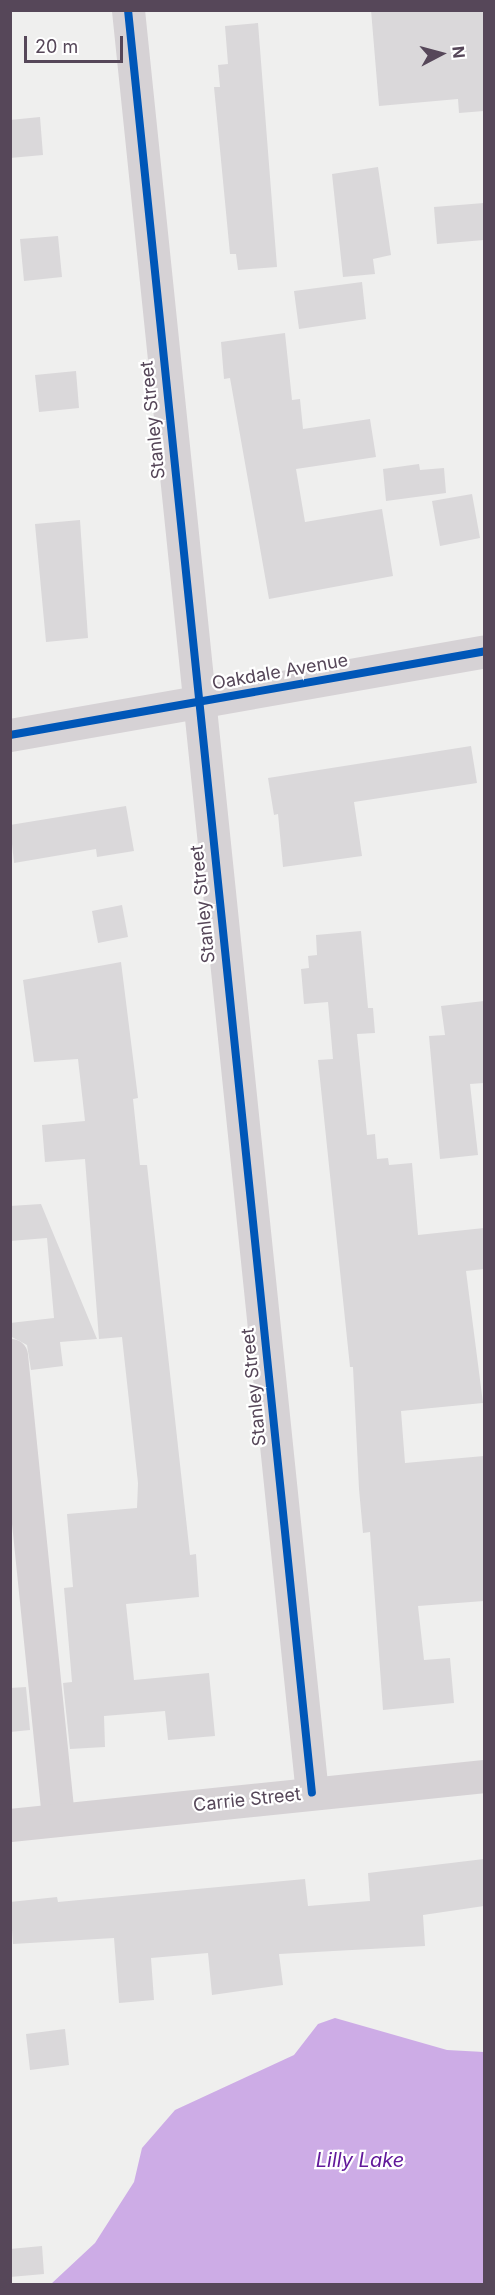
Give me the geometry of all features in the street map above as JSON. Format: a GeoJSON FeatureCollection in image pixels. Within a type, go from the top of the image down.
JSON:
{"type":"FeatureCollection","features":[{"type":"Feature","properties":{"kind":"street","name":"Stanley Street"},"geometry":{"type":"LineString","coordinates":[[128,10],[196,702],[312,1794]]}},
{"type":"Feature","properties":{"kind":"street","name":"Oakdale Avenue"},"geometry":{"type":"LineString","coordinates":[[10,735],[484,651]]}},
{"type":"Feature","properties":{"kind":"street"},"geometry":{"type":"LineString","coordinates":[[11,1355],[58,1820]]}},
{"type":"Feature","properties":{"kind":"street","name":"Carrie Street"},"geometry":{"type":"LineString","coordinates":[[10,1825],[484,1776]]}},
{"type":"Feature","properties":{"kind":"water","name":"Lilly Lake"},"geometry":{"type":"Polygon","coordinates":[[[335,2018],[447,2050],[484,2052],[484,2284],[51,2284],[95,2243],[134,2182],[142,2148],[175,2110],[294,2055],[318,2024],[335,2018]]]}},
{"type":"Feature","properties":{"kind":"building"},"geometry":{"type":"Polygon","coordinates":[[[371,10],[484,10],[484,111],[459,113],[458,99],[379,106],[371,10]]]}},
{"type":"Feature","properties":{"kind":"building"},"geometry":{"type":"Polygon","coordinates":[[[258,23],[277,267],[238,270],[236,254],[230,254],[214,87],[220,87],[218,65],[228,64],[225,26],[258,23]]]}},
{"type":"Feature","properties":{"kind":"building"},"geometry":{"type":"Polygon","coordinates":[[[40,117],[43,155],[10,158],[10,120],[40,117]]]}},
{"type":"Feature","properties":{"kind":"building"},"geometry":{"type":"Polygon","coordinates":[[[378,167],[391,255],[373,259],[375,274],[343,277],[332,174],[378,167]]]}},
{"type":"Feature","properties":{"kind":"building"},"geometry":{"type":"Polygon","coordinates":[[[484,203],[484,240],[437,244],[434,207],[484,203]]]}},
{"type":"Feature","properties":{"kind":"building"},"geometry":{"type":"Polygon","coordinates":[[[58,236],[62,277],[24,281],[20,239],[58,236]]]}},
{"type":"Feature","properties":{"kind":"building"},"geometry":{"type":"Polygon","coordinates":[[[362,282],[366,319],[299,329],[294,291],[362,282]]]}},
{"type":"Feature","properties":{"kind":"building"},"geometry":{"type":"Polygon","coordinates":[[[285,333],[292,400],[300,399],[303,429],[370,419],[376,457],[296,469],[305,522],[382,509],[393,576],[269,599],[230,378],[224,379],[221,342],[285,333]]]}},
{"type":"Feature","properties":{"kind":"building"},"geometry":{"type":"Polygon","coordinates":[[[76,371],[79,408],[39,412],[35,375],[76,371]]]}},
{"type":"Feature","properties":{"kind":"building"},"geometry":{"type":"Polygon","coordinates":[[[419,464],[420,470],[444,468],[446,493],[386,501],[383,469],[419,464]]]}},
{"type":"Feature","properties":{"kind":"building"},"geometry":{"type":"Polygon","coordinates":[[[472,494],[480,538],[440,546],[432,501],[472,494]]]}},
{"type":"Feature","properties":{"kind":"building"},"geometry":{"type":"Polygon","coordinates":[[[80,520],[88,638],[46,642],[35,524],[80,520]]]}},
{"type":"Feature","properties":{"kind":"building"},"geometry":{"type":"Polygon","coordinates":[[[471,746],[477,783],[354,802],[362,856],[283,867],[278,814],[274,815],[268,778],[471,746]]]}},
{"type":"Feature","properties":{"kind":"building"},"geometry":{"type":"Polygon","coordinates":[[[126,806],[134,851],[97,857],[96,849],[14,863],[10,825],[126,806]]]}},
{"type":"Feature","properties":{"kind":"building"},"geometry":{"type":"Polygon","coordinates":[[[122,905],[128,937],[98,943],[92,911],[122,905]]]}},
{"type":"Feature","properties":{"kind":"building"},"geometry":{"type":"Polygon","coordinates":[[[361,931],[368,1008],[373,1008],[375,1033],[357,1034],[367,1135],[375,1134],[377,1159],[388,1158],[389,1165],[412,1163],[418,1235],[484,1228],[484,1269],[466,1271],[483,1403],[401,1411],[405,1463],[484,1456],[484,1601],[418,1606],[424,1660],[450,1658],[454,1703],[383,1710],[370,1532],[363,1533],[353,1367],[350,1367],[318,1060],[333,1059],[328,1002],[304,1004],[301,969],[309,968],[308,956],[317,955],[316,935],[361,931]]]}},
{"type":"Feature","properties":{"kind":"building"},"geometry":{"type":"Polygon","coordinates":[[[121,962],[138,1098],[133,1099],[140,1165],[147,1165],[190,1555],[196,1554],[199,1597],[126,1604],[134,1680],[209,1673],[215,1736],[168,1740],[165,1711],[104,1716],[105,1747],[70,1749],[63,1683],[72,1682],[64,1588],[73,1587],[67,1514],[137,1508],[138,1483],[122,1337],[99,1339],[85,1159],[45,1162],[42,1125],[85,1121],[78,1059],[34,1062],[23,980],[121,962]]]}},
{"type":"Feature","properties":{"kind":"building"},"geometry":{"type":"Polygon","coordinates":[[[484,1001],[484,1083],[470,1084],[478,1155],[440,1159],[429,1036],[445,1035],[441,1006],[484,1001]]]}},
{"type":"Feature","properties":{"kind":"building"},"geometry":{"type":"Polygon","coordinates":[[[41,1204],[97,1339],[60,1342],[63,1366],[31,1370],[27,1345],[10,1336],[10,1323],[54,1318],[47,1238],[10,1241],[10,1206],[41,1204]]]}},
{"type":"Feature","properties":{"kind":"building"},"geometry":{"type":"Polygon","coordinates":[[[26,1687],[30,1730],[10,1732],[10,1688],[26,1687]]]}},
{"type":"Feature","properties":{"kind":"building"},"geometry":{"type":"Polygon","coordinates":[[[484,1859],[484,1906],[423,1915],[425,1946],[279,1954],[283,1985],[212,1995],[208,1953],[151,1958],[154,2000],[119,2003],[114,1938],[13,1944],[10,1902],[57,1897],[58,1902],[305,1879],[308,1906],[370,1901],[368,1873],[484,1859]]]}},
{"type":"Feature","properties":{"kind":"building"},"geometry":{"type":"Polygon","coordinates":[[[65,2029],[69,2065],[30,2070],[26,2034],[65,2029]]]}},
{"type":"Feature","properties":{"kind":"building"},"geometry":{"type":"Polygon","coordinates":[[[42,2246],[44,2274],[10,2277],[10,2249],[42,2246]]]}},
{"type":"Feature","properties":{"kind":"cycle path"},"geometry":{"type":"LineString","coordinates":[[128,10],[312,1793]]}},
{"type":"Feature","properties":{"kind":"cycle path"},"geometry":{"type":"LineString","coordinates":[[10,735],[484,651]]}}]}
